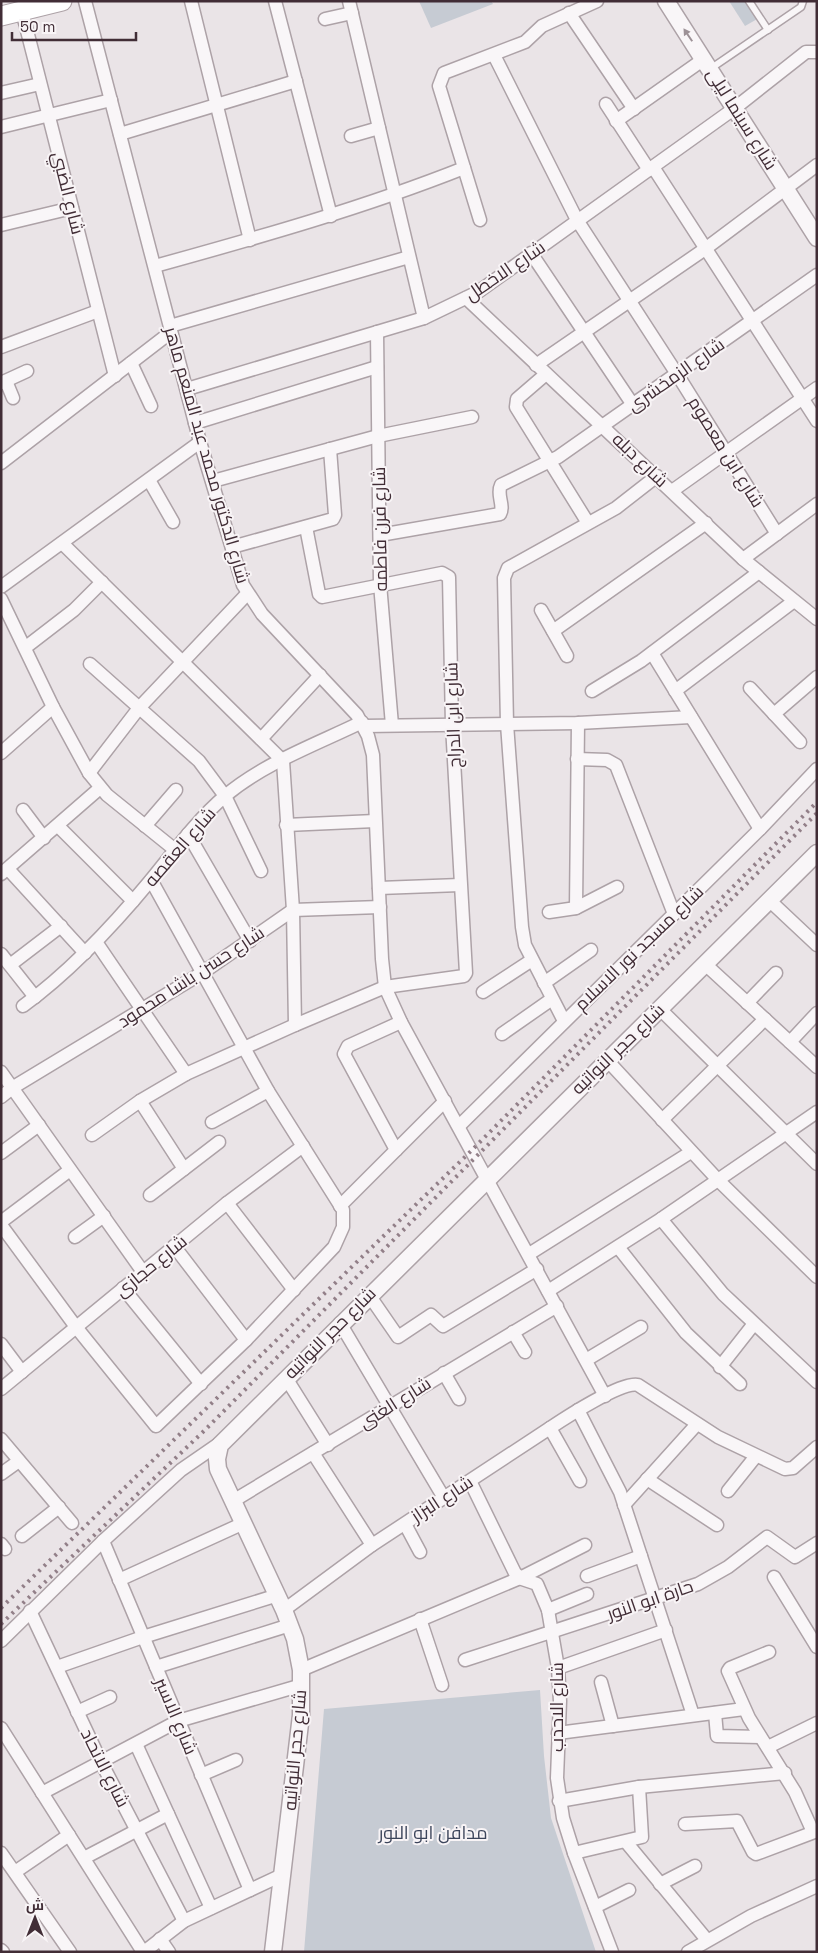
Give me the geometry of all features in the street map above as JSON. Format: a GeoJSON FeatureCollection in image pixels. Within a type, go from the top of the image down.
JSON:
{"type":"FeatureCollection","features":[{"type":"Feature","properties":{"kind":"main road"},"geometry":{"type":"LineString","coordinates":[[1,16],[62,1]]}},
{"type":"Feature","properties":{"kind":"street","name":"شارع الدكتور محمد عبد المنعم ماهر"},"geometry":{"type":"LineString","coordinates":[[85,1],[200,442],[247,594],[262,614],[363,724],[373,755],[385,987],[400,1022],[488,1178],[605,1396]]}},
{"type":"Feature","properties":{"kind":"street"},"geometry":{"type":"LineString","coordinates":[[191,1],[250,240]]}},
{"type":"Feature","properties":{"kind":"street"},"geometry":{"type":"LineString","coordinates":[[275,1],[331,216]]}},
{"type":"Feature","properties":{"kind":"street"},"geometry":{"type":"LineString","coordinates":[[480,220],[439,86],[444,74],[524,42],[542,26],[597,1]]}},
{"type":"Feature","properties":{"kind":"street","name":"شارع سينما ليلى"},"geometry":{"type":"LineString","coordinates":[[666,1],[817,238]]}},
{"type":"Feature","properties":{"kind":"street"},"geometry":{"type":"LineString","coordinates":[[325,20],[350,7],[424,318]]}},
{"type":"Feature","properties":{"kind":"street","name":"شارع الضبي"},"geometry":{"type":"LineString","coordinates":[[22,11],[114,376]]}},
{"type":"Feature","properties":{"kind":"street"},"geometry":{"type":"LineString","coordinates":[[569,13],[634,109]]}},
{"type":"Feature","properties":{"kind":"street","name":"شارع الاخطل"},"geometry":{"type":"LineString","coordinates":[[187,389],[424,318],[466,298],[531,254],[735,108],[806,52],[817,52]]}},
{"type":"Feature","properties":{"kind":"street","name":"شارع ابن معصوم"},"geometry":{"type":"LineString","coordinates":[[494,54],[577,220],[630,300],[777,534]]}},
{"type":"Feature","properties":{"kind":"street"},"geometry":{"type":"LineString","coordinates":[[616,121],[707,64]]}},
{"type":"Feature","properties":{"kind":"street"},"geometry":{"type":"LineString","coordinates":[[120,134],[296,81]]}},
{"type":"Feature","properties":{"kind":"street"},"geometry":{"type":"LineString","coordinates":[[1,93],[40,84]]}},
{"type":"Feature","properties":{"kind":"street"},"geometry":{"type":"LineString","coordinates":[[1,127],[111,100]]}},
{"type":"Feature","properties":{"kind":"street"},"geometry":{"type":"LineString","coordinates":[[606,104],[705,248],[817,422]]}},
{"type":"Feature","properties":{"kind":"street"},"geometry":{"type":"LineString","coordinates":[[352,136],[379,128]]}},
{"type":"Feature","properties":{"kind":"street"},"geometry":{"type":"LineString","coordinates":[[536,365],[705,248],[817,165]]}},
{"type":"Feature","properties":{"kind":"street"},"geometry":{"type":"LineString","coordinates":[[155,266],[331,216],[396,195],[464,168]]}},
{"type":"Feature","properties":{"kind":"street"},"geometry":{"type":"LineString","coordinates":[[1,225],[72,208]]}},
{"type":"Feature","properties":{"kind":"street"},"geometry":{"type":"LineString","coordinates":[[531,254],[632,405]]}},
{"type":"Feature","properties":{"kind":"street"},"geometry":{"type":"LineString","coordinates":[[1,463],[131,364],[171,329],[410,257]]}},
{"type":"Feature","properties":{"kind":"street","name":"شارع الزمخشرى"},"geometry":{"type":"LineString","coordinates":[[380,535],[496,516],[502,510],[499,491],[501,485],[550,462],[817,274]]}},
{"type":"Feature","properties":{"kind":"street","name":"شارع دبله"},"geometry":{"type":"LineString","coordinates":[[466,298],[743,559],[794,600],[815,614]]}},
{"type":"Feature","properties":{"kind":"street"},"geometry":{"type":"LineString","coordinates":[[1,347],[98,310]]}},
{"type":"Feature","properties":{"kind":"street","name":"شارع فرن فاطمه"},"geometry":{"type":"LineString","coordinates":[[377,332],[380,584],[392,725]]}},
{"type":"Feature","properties":{"kind":"street"},"geometry":{"type":"LineString","coordinates":[[131,364],[151,406]]}},
{"type":"Feature","properties":{"kind":"street"},"geometry":{"type":"LineString","coordinates":[[195,423],[377,366]]}},
{"type":"Feature","properties":{"kind":"street"},"geometry":{"type":"LineString","coordinates":[[13,398],[4,382],[27,372]]}},
{"type":"Feature","properties":{"kind":"street"},"geometry":{"type":"LineString","coordinates":[[546,374],[517,399],[516,407],[588,523]]}},
{"type":"Feature","properties":{"kind":"street"},"geometry":{"type":"LineString","coordinates":[[672,491],[817,388]]}},
{"type":"Feature","properties":{"kind":"street"},"geometry":{"type":"LineString","coordinates":[[213,482],[378,436],[472,417]]}},
{"type":"Feature","properties":{"kind":"street"},"geometry":{"type":"LineString","coordinates":[[1,587],[200,442]]}},
{"type":"Feature","properties":{"kind":"street"},"geometry":{"type":"LineString","coordinates":[[232,547],[328,521],[335,515],[330,449]]}},
{"type":"Feature","properties":{"kind":"street"},"geometry":{"type":"LineString","coordinates":[[564,1021],[525,945],[522,927],[507,724],[505,572],[508,568],[632,497],[656,476]]}},
{"type":"Feature","properties":{"kind":"street"},"geometry":{"type":"LineString","coordinates":[[149,480],[173,522]]}},
{"type":"Feature","properties":{"kind":"street"},"geometry":{"type":"LineString","coordinates":[[743,559],[817,504]]}},
{"type":"Feature","properties":{"kind":"street"},"geometry":{"type":"LineString","coordinates":[[553,631],[706,523]]}},
{"type":"Feature","properties":{"kind":"street","name":"شارع ابن الدراج"},"geometry":{"type":"LineString","coordinates":[[306,527],[320,596],[325,598],[380,584],[442,573],[449,577],[452,724],[466,973],[464,976],[385,987]]}},
{"type":"Feature","properties":{"kind":"street"},"geometry":{"type":"LineString","coordinates":[[62,543],[283,761],[292,910],[295,1025]]}},
{"type":"Feature","properties":{"kind":"street"},"geometry":{"type":"LineString","coordinates":[[592,691],[652,653],[759,572]]}},
{"type":"Feature","properties":{"kind":"street"},"geometry":{"type":"LineString","coordinates":[[26,647],[74,610],[102,582]]}},
{"type":"Feature","properties":{"kind":"street"},"geometry":{"type":"LineString","coordinates":[[89,773],[139,708],[247,594]]}},
{"type":"Feature","properties":{"kind":"street"},"geometry":{"type":"LineString","coordinates":[[1,599],[5,614],[26,647],[54,707],[89,773],[100,788],[174,849]]}},
{"type":"Feature","properties":{"kind":"street"},"geometry":{"type":"LineString","coordinates":[[675,691],[794,600]]}},
{"type":"Feature","properties":{"kind":"street"},"geometry":{"type":"LineString","coordinates":[[541,610],[567,656]]}},
{"type":"Feature","properties":{"kind":"street"},"geometry":{"type":"LineString","coordinates":[[652,653],[760,829]]}},
{"type":"Feature","properties":{"kind":"street"},"geometry":{"type":"LineString","coordinates":[[90,664],[199,761],[225,796],[261,871]]}},
{"type":"Feature","properties":{"kind":"street"},"geometry":{"type":"LineString","coordinates":[[261,739],[320,676]]}},
{"type":"Feature","properties":{"kind":"street"},"geometry":{"type":"LineString","coordinates":[[774,714],[817,677]]}},
{"type":"Feature","properties":{"kind":"street"},"geometry":{"type":"LineString","coordinates":[[750,688],[800,742]]}},
{"type":"Feature","properties":{"kind":"street"},"geometry":{"type":"LineString","coordinates":[[1,753],[54,707]]}},
{"type":"Feature","properties":{"kind":"street"},"geometry":{"type":"LineString","coordinates":[[363,724],[578,723],[691,717]]}},
{"type":"Feature","properties":{"kind":"street"},"geometry":{"type":"LineString","coordinates":[[576,908],[578,723]]}},
{"type":"Feature","properties":{"kind":"street","name":"شارع العقصه"},"geometry":{"type":"LineString","coordinates":[[23,1006],[96,942],[151,880],[174,849],[225,796],[283,761],[363,724]]}},
{"type":"Feature","properties":{"kind":"street"},"geometry":{"type":"LineString","coordinates":[[577,759],[607,760],[616,765],[674,914]]}},
{"type":"Feature","properties":{"kind":"street","name":"شارع مسجد نور الاسلام"},"geometry":{"type":"LineString","coordinates":[[458,1126],[760,829],[817,769]]}},
{"type":"Feature","properties":{"kind":"street"},"geometry":{"type":"LineString","coordinates":[[85,952],[5,871],[100,788]]}},
{"type":"Feature","properties":{"kind":"street"},"geometry":{"type":"LineString","coordinates":[[145,826],[176,790]]}},
{"type":"Feature","properties":{"kind":"street"},"geometry":{"type":"LineString","coordinates":[[23,810],[44,838]]}},
{"type":"Feature","properties":{"kind":"street"},"geometry":{"type":"LineString","coordinates":[[286,825],[375,821]]}},
{"type":"Feature","properties":{"kind":"street"},"geometry":{"type":"LineString","coordinates":[[58,826],[133,901]]}},
{"type":"Feature","properties":{"kind":"street"},"geometry":{"type":"LineString","coordinates":[[188,834],[250,941]]}},
{"type":"Feature","properties":{"kind":"street","name":"شارع حجر النواتيه"},"geometry":{"type":"LineString","coordinates":[[273,1952],[301,1715],[302,1678],[290,1625],[217,1464],[218,1450],[222,1442],[369,1295],[817,853]]}},
{"type":"Feature","properties":{"kind":"street"},"geometry":{"type":"LineString","coordinates":[[70,1170],[1,1224],[76,1327],[154,1425],[159,1425],[294,1290],[337,1242],[344,1221],[340,1206],[268,1091],[151,880]]}},
{"type":"Feature","properties":{"kind":"street"},"geometry":{"type":"LineString","coordinates":[[379,888],[460,884]]}},
{"type":"Feature","properties":{"kind":"street"},"geometry":{"type":"LineString","coordinates":[[549,912],[576,908],[596,900],[617,887]]}},
{"type":"Feature","properties":{"kind":"street"},"geometry":{"type":"LineString","coordinates":[[769,900],[817,945]]}},
{"type":"Feature","properties":{"kind":"street"},"geometry":{"type":"LineString","coordinates":[[292,910],[380,907]]}},
{"type":"Feature","properties":{"kind":"street","name":"شارع حسن باشا محمود"},"geometry":{"type":"LineString","coordinates":[[1,1097],[12,1088],[202,973],[292,910]]}},
{"type":"Feature","properties":{"kind":"street"},"geometry":{"type":"LineString","coordinates":[[10,965],[60,926]]}},
{"type":"Feature","properties":{"kind":"street"},"geometry":{"type":"LineString","coordinates":[[96,942],[186,1074]]}},
{"type":"Feature","properties":{"kind":"street"},"geometry":{"type":"LineString","coordinates":[[544,983],[591,950]]}},
{"type":"Feature","properties":{"kind":"street"},"geometry":{"type":"LineString","coordinates":[[1,954],[35,997]]}},
{"type":"Feature","properties":{"kind":"street"},"geometry":{"type":"LineString","coordinates":[[483,992],[532,960]]}},
{"type":"Feature","properties":{"kind":"street"},"geometry":{"type":"LineString","coordinates":[[705,964],[817,1066]]}},
{"type":"Feature","properties":{"kind":"street"},"geometry":{"type":"LineString","coordinates":[[747,1003],[776,973]]}},
{"type":"Feature","properties":{"kind":"street"},"geometry":{"type":"LineString","coordinates":[[92,1135],[140,1101],[186,1074],[385,987]]}},
{"type":"Feature","properties":{"kind":"street"},"geometry":{"type":"LineString","coordinates":[[502,1034],[552,999]]}},
{"type":"Feature","properties":{"kind":"street"},"geometry":{"type":"LineString","coordinates":[[660,1008],[817,1164]]}},
{"type":"Feature","properties":{"kind":"street"},"geometry":{"type":"LineString","coordinates":[[790,1042],[817,1013]]}},
{"type":"Feature","properties":{"kind":"street"},"geometry":{"type":"LineString","coordinates":[[662,1120],[766,1020]]}},
{"type":"Feature","properties":{"kind":"street"},"geometry":{"type":"LineString","coordinates":[[396,1150],[344,1054],[348,1046],[400,1022]]}},
{"type":"Feature","properties":{"kind":"street"},"geometry":{"type":"LineString","coordinates":[[607,1060],[691,1152],[817,1278]]}},
{"type":"Feature","properties":{"kind":"street"},"geometry":{"type":"LineString","coordinates":[[1,1072],[143,1272]]}},
{"type":"Feature","properties":{"kind":"street"},"geometry":{"type":"LineString","coordinates":[[212,1122],[268,1091]]}},
{"type":"Feature","properties":{"kind":"street"},"geometry":{"type":"LineString","coordinates":[[140,1101],[184,1169]]}},
{"type":"Feature","properties":{"kind":"street"},"geometry":{"type":"LineString","coordinates":[[340,1206],[445,1101]]}},
{"type":"Feature","properties":{"kind":"street"},"geometry":{"type":"LineString","coordinates":[[548,1291],[618,1248],[787,1135],[817,1112]]}},
{"type":"Feature","properties":{"kind":"street"},"geometry":{"type":"LineString","coordinates":[[1,1153],[39,1125]]}},
{"type":"Feature","properties":{"kind":"street"},"geometry":{"type":"LineString","coordinates":[[150,1194],[219,1142]]}},
{"type":"Feature","properties":{"kind":"street","name":"شارع حجازى"},"geometry":{"type":"LineString","coordinates":[[1,1389],[174,1246],[303,1146]]}},
{"type":"Feature","properties":{"kind":"street"},"geometry":{"type":"LineString","coordinates":[[529,1254],[691,1152]]}},
{"type":"Feature","properties":{"kind":"street"},"geometry":{"type":"LineString","coordinates":[[228,1203],[294,1290]]}},
{"type":"Feature","properties":{"kind":"street"},"geometry":{"type":"LineString","coordinates":[[75,1237],[104,1216]]}},
{"type":"Feature","properties":{"kind":"street"},"geometry":{"type":"LineString","coordinates":[[661,1219],[723,1294],[817,1382]]}},
{"type":"Feature","properties":{"kind":"street"},"geometry":{"type":"LineString","coordinates":[[174,1246],[246,1340]]}},
{"type":"Feature","properties":{"kind":"street"},"geometry":{"type":"LineString","coordinates":[[618,1248],[682,1329],[740,1384]]}},
{"type":"Feature","properties":{"kind":"street"},"geometry":{"type":"LineString","coordinates":[[369,1295],[398,1337],[431,1315],[443,1326],[537,1269]]}},
{"type":"Feature","properties":{"kind":"street"},"geometry":{"type":"LineString","coordinates":[[124,1288],[201,1384]]}},
{"type":"Feature","properties":{"kind":"street","name":"شارع الغنى"},"geometry":{"type":"LineString","coordinates":[[233,1501],[557,1306]]}},
{"type":"Feature","properties":{"kind":"street"},"geometry":{"type":"LineString","coordinates":[[340,1324],[444,1498]]}},
{"type":"Feature","properties":{"kind":"street"},"geometry":{"type":"LineString","coordinates":[[720,1367],[754,1325]]}},
{"type":"Feature","properties":{"kind":"street"},"geometry":{"type":"LineString","coordinates":[[586,1360],[641,1327]]}},
{"type":"Feature","properties":{"kind":"street"},"geometry":{"type":"LineString","coordinates":[[514,1332],[526,1352]]}},
{"type":"Feature","properties":{"kind":"street"},"geometry":{"type":"LineString","coordinates":[[1,1344],[22,1372]]}},
{"type":"Feature","properties":{"kind":"street"},"geometry":{"type":"LineString","coordinates":[[444,1373],[459,1399]]}},
{"type":"Feature","properties":{"kind":"street"},"geometry":{"type":"LineString","coordinates":[[286,1378],[328,1445]]}},
{"type":"Feature","properties":{"kind":"street","name":"شارع البزاز"},"geometry":{"type":"LineString","coordinates":[[56,1667],[143,1636],[281,1603],[372,1546],[578,1410],[628,1385],[635,1384],[697,1424]]}},
{"type":"Feature","properties":{"kind":"street"},"geometry":{"type":"LineString","coordinates":[[578,1410],[610,1468],[624,1505],[693,1715]]}},
{"type":"Feature","properties":{"kind":"street"},"geometry":{"type":"LineString","coordinates":[[624,1505],[697,1424],[785,1470],[790,1470],[817,1447]]}},
{"type":"Feature","properties":{"kind":"street"},"geometry":{"type":"LineString","coordinates":[[550,1428],[580,1481]]}},
{"type":"Feature","properties":{"kind":"street"},"geometry":{"type":"LineString","coordinates":[[1,1439],[72,1523]]}},
{"type":"Feature","properties":{"kind":"street"},"geometry":{"type":"LineString","coordinates":[[1,1641],[102,1541],[181,1470],[222,1442]]}},
{"type":"Feature","properties":{"kind":"street"},"geometry":{"type":"LineString","coordinates":[[313,1453],[372,1546]]}},
{"type":"Feature","properties":{"kind":"street"},"geometry":{"type":"LineString","coordinates":[[728,1491],[756,1456]]}},
{"type":"Feature","properties":{"kind":"street"},"geometry":{"type":"LineString","coordinates":[[1,1474],[19,1461]]}},
{"type":"Feature","properties":{"kind":"street"},"geometry":{"type":"LineString","coordinates":[[647,1479],[717,1525]]}},
{"type":"Feature","properties":{"kind":"street","name":"شارع الاحدب"},"geometry":{"type":"LineString","coordinates":[[470,1481],[514,1571],[520,1578],[536,1584],[548,1610],[558,1668],[557,1771],[559,1801],[574,1853],[612,1952]]}},
{"type":"Feature","properties":{"kind":"street"},"geometry":{"type":"LineString","coordinates":[[22,1536],[59,1507]]}},
{"type":"Feature","properties":{"kind":"street"},"geometry":{"type":"LineString","coordinates":[[119,1580],[244,1523]]}},
{"type":"Feature","properties":{"kind":"street"},"geometry":{"type":"LineString","coordinates":[[405,1524],[420,1552]]}},
{"type":"Feature","properties":{"kind":"street","name":"حارة ابو النور"},"geometry":{"type":"LineString","coordinates":[[465,1660],[655,1599],[708,1579],[737,1561],[767,1538],[795,1557],[817,1543]]}},
{"type":"Feature","properties":{"kind":"street","name":"شارع الاسير"},"geometry":{"type":"LineString","coordinates":[[102,1541],[250,1890]]}},
{"type":"Feature","properties":{"kind":"street"},"geometry":{"type":"LineString","coordinates":[[42,1793],[178,1721],[302,1678],[420,1619],[520,1578],[585,1545]]}},
{"type":"Feature","properties":{"kind":"street"},"geometry":{"type":"LineString","coordinates":[[587,1576],[641,1556]]}},
{"type":"Feature","properties":{"kind":"street"},"geometry":{"type":"LineString","coordinates":[[774,1577],[813,1630],[817,1647]]}},
{"type":"Feature","properties":{"kind":"street"},"geometry":{"type":"LineString","coordinates":[[548,1610],[587,1594]]}},
{"type":"Feature","properties":{"kind":"street","name":"شارع الاتحاد"},"geometry":{"type":"LineString","coordinates":[[30,1611],[101,1762],[184,1921]]}},
{"type":"Feature","properties":{"kind":"street"},"geometry":{"type":"LineString","coordinates":[[420,1619],[442,1685]]}},
{"type":"Feature","properties":{"kind":"street"},"geometry":{"type":"LineString","coordinates":[[156,1667],[290,1625]]}},
{"type":"Feature","properties":{"kind":"street"},"geometry":{"type":"LineString","coordinates":[[558,1668],[666,1630]]}},
{"type":"Feature","properties":{"kind":"street"},"geometry":{"type":"LineString","coordinates":[[685,1824],[737,1821],[752,1852],[756,1854],[815,1832],[785,1773],[744,1709],[728,1670],[770,1652]]}},
{"type":"Feature","properties":{"kind":"street"},"geometry":{"type":"LineString","coordinates":[[601,1682],[613,1726]]}},
{"type":"Feature","properties":{"kind":"street"},"geometry":{"type":"LineString","coordinates":[[77,1712],[110,1698]]}},
{"type":"Feature","properties":{"kind":"street"},"geometry":{"type":"LineString","coordinates":[[558,1733],[744,1709]]}},
{"type":"Feature","properties":{"kind":"street"},"geometry":{"type":"LineString","coordinates":[[715,1712],[717,1736],[764,1742],[817,1723]]}},
{"type":"Feature","properties":{"kind":"street"},"geometry":{"type":"LineString","coordinates":[[1,1728],[143,1952],[184,1921],[282,1875]]}},
{"type":"Feature","properties":{"kind":"street"},"geometry":{"type":"LineString","coordinates":[[136,1744],[211,1908]]}},
{"type":"Feature","properties":{"kind":"street"},"geometry":{"type":"LineString","coordinates":[[201,1774],[236,1760]]}},
{"type":"Feature","properties":{"kind":"street"},"geometry":{"type":"LineString","coordinates":[[559,1801],[639,1787],[785,1773]]}},
{"type":"Feature","properties":{"kind":"street"},"geometry":{"type":"LineString","coordinates":[[574,1853],[640,1839],[642,1836],[639,1787]]}},
{"type":"Feature","properties":{"kind":"street"},"geometry":{"type":"LineString","coordinates":[[84,1858],[168,1814]]}},
{"type":"Feature","properties":{"kind":"street"},"geometry":{"type":"LineString","coordinates":[[15,1872],[69,1835]]}},
{"type":"Feature","properties":{"kind":"street"},"geometry":{"type":"LineString","coordinates":[[626,1842],[707,1940]]}},
{"type":"Feature","properties":{"kind":"street"},"geometry":{"type":"LineString","coordinates":[[1,1853],[70,1952]]}},
{"type":"Feature","properties":{"kind":"street"},"geometry":{"type":"LineString","coordinates":[[660,1884],[695,1866]]}},
{"type":"Feature","properties":{"kind":"street"},"geometry":{"type":"LineString","coordinates":[[688,1952],[751,1916],[817,1886]]}},
{"type":"Feature","properties":{"kind":"street"},"geometry":{"type":"LineString","coordinates":[[594,1907],[628,1890]]}},
{"type":"Feature","properties":{"kind":"street"},"geometry":{"type":"LineString","coordinates":[[160,1939],[169,1952]]}},
{"type":"Feature","properties":{"kind":"lane"},"geometry":{"type":"LineString","coordinates":[[749,1],[768,30]]}},
{"type":"Feature","properties":{"kind":"lane"},"geometry":{"type":"LineString","coordinates":[[707,64],[768,30],[801,7],[803,1]]}},
{"type":"Feature","properties":{"kind":"green space"},"geometry":{"type":"Polygon","coordinates":[[[419,1],[491,1],[493,4],[431,28],[419,1]]]}},
{"type":"Feature","properties":{"kind":"green space"},"geometry":{"type":"Polygon","coordinates":[[[729,1],[745,1],[759,18],[745,26],[729,1]]]}},
{"type":"Feature","properties":{"kind":"green space","name":"مدافن ابو النور"},"geometry":{"type":"Polygon","coordinates":[[[540,1690],[544,1756],[551,1818],[596,1952],[304,1952],[324,1709],[540,1690]]]}},
{"type":"Feature","properties":{"kind":"railway"},"geometry":{"type":"LineString","coordinates":[[1,1608],[472,1150],[817,802]]}},
{"type":"Feature","properties":{"kind":"railway"},"geometry":{"type":"LineString","coordinates":[[1,1624],[205,1430],[817,813]]}}]}
